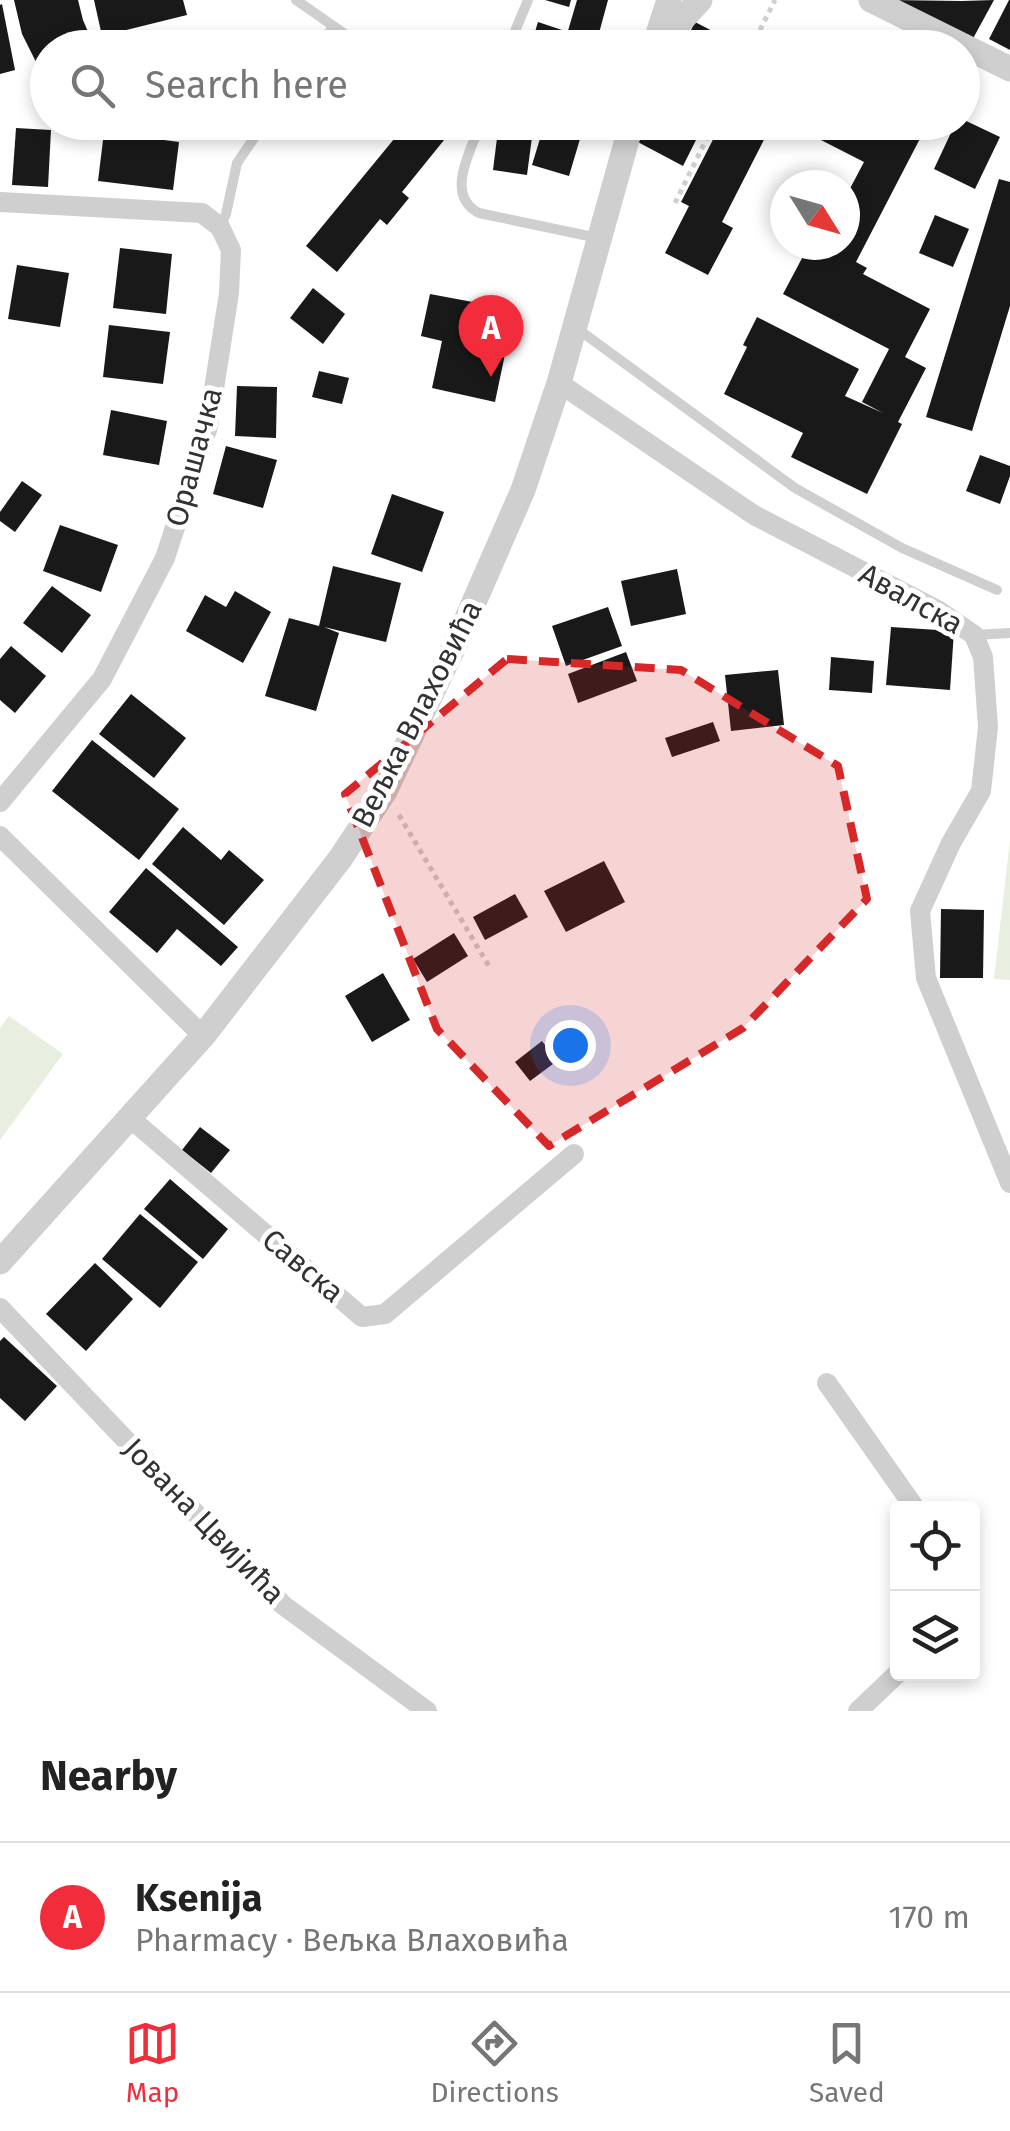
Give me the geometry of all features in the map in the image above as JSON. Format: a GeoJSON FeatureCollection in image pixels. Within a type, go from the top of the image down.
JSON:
{"type":"FeatureCollection","features":[{"type":"Feature","properties":{"kind":"street"},"geometry":{"type":"LineString","coordinates":[[660,30],[669,0]]}},
{"type":"Feature","properties":{"kind":"street"},"geometry":{"type":"LineString","coordinates":[[672,30],[700,0]]}},
{"type":"Feature","properties":{"kind":"street"},"geometry":{"type":"LineString","coordinates":[[871,0],[931,30]]}},
{"type":"Feature","properties":{"kind":"street"},"geometry":{"type":"LineString","coordinates":[[980,54],[1010,69]]}},
{"type":"Feature","properties":{"kind":"street","name":"Вељка Влаховића"},"geometry":{"type":"LineString","coordinates":[[0,1262],[204,1036],[340,858],[385,791],[524,490],[559,382],[627,140]]}},
{"type":"Feature","properties":{"kind":"street"},"geometry":{"type":"LineString","coordinates":[[0,202],[202,212],[220,227]]}},
{"type":"Feature","properties":{"kind":"street","name":"Орашачка"},"geometry":{"type":"LineString","coordinates":[[0,802],[102,679],[165,558],[208,427],[229,293],[231,250],[220,227]]}},
{"type":"Feature","properties":{"kind":"street","name":"Авалска"},"geometry":{"type":"LineString","coordinates":[[559,382],[754,515],[939,611],[974,634],[983,656],[988,727],[981,791],[951,843],[920,911],[926,978],[1010,1183]]}},
{"type":"Feature","properties":{"kind":"street"},"geometry":{"type":"LineString","coordinates":[[0,836],[204,1036]]}},
{"type":"Feature","properties":{"kind":"street","name":"Савска"},"geometry":{"type":"LineString","coordinates":[[130,1118],[362,1316],[385,1314],[574,1154]]}},
{"type":"Feature","properties":{"kind":"street","name":"Јована Цвијића"},"geometry":{"type":"LineString","coordinates":[[0,1308],[283,1605],[426,1711]]}},
{"type":"Feature","properties":{"kind":"street"},"geometry":{"type":"LineString","coordinates":[[827,1383],[910,1501]]}},
{"type":"Feature","properties":{"kind":"street"},"geometry":{"type":"LineString","coordinates":[[858,1711],[890,1681]]}},
{"type":"Feature","properties":{"kind":"lane"},"geometry":{"type":"LineString","coordinates":[[296,0],[338,30]]}},
{"type":"Feature","properties":{"kind":"lane"},"geometry":{"type":"LineString","coordinates":[[516,30],[528,0]]}},
{"type":"Feature","properties":{"kind":"lane"},"geometry":{"type":"LineString","coordinates":[[329,30],[332,26]]}},
{"type":"Feature","properties":{"kind":"lane"},"geometry":{"type":"LineString","coordinates":[[220,227],[237,164],[253,140]]}},
{"type":"Feature","properties":{"kind":"lane"},"geometry":{"type":"LineString","coordinates":[[475,140],[460,187],[470,209],[600,238]]}},
{"type":"Feature","properties":{"kind":"lane"},"geometry":{"type":"LineString","coordinates":[[574,327],[795,488],[902,548],[997,590]]}},
{"type":"Feature","properties":{"kind":"lane"},"geometry":{"type":"LineString","coordinates":[[974,634],[1010,633]]}},
{"type":"Feature","properties":{"kind":"path"},"geometry":{"type":"LineString","coordinates":[[761,30],[775,0]]}},
{"type":"Feature","properties":{"kind":"path"},"geometry":{"type":"LineString","coordinates":[[675,203],[706,140]]}},
{"type":"Feature","properties":{"kind":"path"},"geometry":{"type":"LineString","coordinates":[[385,791],[490,968]]}},
{"type":"Feature","properties":{"kind":"highlighted area"},"geometry":{"type":"Polygon","coordinates":[[[507,659],[681,670],[838,766],[867,899],[743,1028],[549,1146],[437,1029],[345,794],[507,659]]]}},
{"type":"Feature","properties":{"kind":"green space"},"geometry":{"type":"Polygon","coordinates":[[[1010,840],[1010,980],[994,979],[1010,840]]]}},
{"type":"Feature","properties":{"kind":"green space"},"geometry":{"type":"Polygon","coordinates":[[[9,1016],[63,1054],[0,1140],[0,1028],[9,1016]]]}},
{"type":"Feature","properties":{"kind":"building"},"geometry":{"type":"Polygon","coordinates":[[[14,0],[78,0],[87,30],[30,30],[30,50],[14,0]]]}},
{"type":"Feature","properties":{"kind":"building"},"geometry":{"type":"Polygon","coordinates":[[[94,0],[183,0],[187,15],[126,30],[101,30],[94,0]]]}},
{"type":"Feature","properties":{"kind":"building"},"geometry":{"type":"Polygon","coordinates":[[[545,0],[571,0],[569,7],[545,0]]]}},
{"type":"Feature","properties":{"kind":"building"},"geometry":{"type":"Polygon","coordinates":[[[577,0],[608,0],[600,30],[568,30],[577,0]]]}},
{"type":"Feature","properties":{"kind":"building"},"geometry":{"type":"Polygon","coordinates":[[[891,0],[994,0],[978,30],[945,30],[891,0]]]}},
{"type":"Feature","properties":{"kind":"building"},"geometry":{"type":"Polygon","coordinates":[[[1010,0],[1010,50],[989,39],[1010,0]]]}},
{"type":"Feature","properties":{"kind":"building"},"geometry":{"type":"Polygon","coordinates":[[[0,5],[15,70],[0,74],[0,5]]]}},
{"type":"Feature","properties":{"kind":"building"},"geometry":{"type":"Polygon","coordinates":[[[538,22],[562,30],[536,30],[538,22]]]}},
{"type":"Feature","properties":{"kind":"building"},"geometry":{"type":"Polygon","coordinates":[[[695,22],[710,30],[691,30],[695,22]]]}},
{"type":"Feature","properties":{"kind":"building"},"geometry":{"type":"Polygon","coordinates":[[[16,128],[30,129],[30,140],[50,140],[48,187],[12,185],[16,128]]]}},
{"type":"Feature","properties":{"kind":"building"},"geometry":{"type":"Polygon","coordinates":[[[980,128],[1000,137],[975,189],[934,169],[948,140],[980,140],[980,128]]]}},
{"type":"Feature","properties":{"kind":"building"},"geometry":{"type":"Polygon","coordinates":[[[103,140],[179,142],[173,190],[98,181],[103,140]]]}},
{"type":"Feature","properties":{"kind":"building"},"geometry":{"type":"Polygon","coordinates":[[[393,140],[444,140],[402,192],[409,198],[387,225],[380,219],[337,272],[306,246],[393,140]]]}},
{"type":"Feature","properties":{"kind":"building"},"geometry":{"type":"Polygon","coordinates":[[[497,140],[532,140],[527,175],[493,170],[497,140]]]}},
{"type":"Feature","properties":{"kind":"building"},"geometry":{"type":"Polygon","coordinates":[[[540,140],[580,140],[569,176],[532,165],[540,140]]]}},
{"type":"Feature","properties":{"kind":"building"},"geometry":{"type":"Polygon","coordinates":[[[634,140],[696,140],[683,166],[634,140]]]}},
{"type":"Feature","properties":{"kind":"building"},"geometry":{"type":"Polygon","coordinates":[[[713,140],[764,140],[722,222],[733,228],[708,275],[665,253],[689,206],[681,202],[713,140]]]}},
{"type":"Feature","properties":{"kind":"building"},"geometry":{"type":"Polygon","coordinates":[[[821,140],[919,140],[860,254],[860,170],[864,162],[821,140]]]}},
{"type":"Feature","properties":{"kind":"building"},"geometry":{"type":"Polygon","coordinates":[[[999,179],[1010,182],[1010,306],[972,431],[926,417],[999,179]]]}},
{"type":"Feature","properties":{"kind":"building"},"geometry":{"type":"Polygon","coordinates":[[[935,215],[969,229],[953,267],[919,253],[935,215]]]}},
{"type":"Feature","properties":{"kind":"building"},"geometry":{"type":"Polygon","coordinates":[[[120,248],[172,254],[166,314],[113,308],[120,248]]]}},
{"type":"Feature","properties":{"kind":"building"},"geometry":{"type":"Polygon","coordinates":[[[801,260],[857,260],[867,268],[863,274],[930,309],[905,357],[926,368],[867,494],[791,457],[803,433],[724,394],[757,317],[859,369],[845,396],[883,413],[862,402],[889,349],[783,294],[801,260]]]}},
{"type":"Feature","properties":{"kind":"building"},"geometry":{"type":"Polygon","coordinates":[[[17,265],[69,273],[60,327],[8,319],[17,265]]]}},
{"type":"Feature","properties":{"kind":"building"},"geometry":{"type":"Polygon","coordinates":[[[313,288],[345,314],[323,344],[290,318],[313,288]]]}},
{"type":"Feature","properties":{"kind":"building"},"geometry":{"type":"Polygon","coordinates":[[[430,294],[494,306],[485,350],[505,354],[495,402],[432,388],[442,341],[421,336],[430,294]]]}},
{"type":"Feature","properties":{"kind":"building"},"geometry":{"type":"Polygon","coordinates":[[[109,325],[170,332],[163,384],[103,377],[109,325]]]}},
{"type":"Feature","properties":{"kind":"building"},"geometry":{"type":"Polygon","coordinates":[[[319,371],[349,378],[342,404],[312,397],[319,371]]]}},
{"type":"Feature","properties":{"kind":"building"},"geometry":{"type":"Polygon","coordinates":[[[237,386],[277,387],[276,438],[235,436],[237,386]]]}},
{"type":"Feature","properties":{"kind":"building"},"geometry":{"type":"Polygon","coordinates":[[[111,410],[167,421],[159,465],[103,455],[111,410]]]}},
{"type":"Feature","properties":{"kind":"building"},"geometry":{"type":"Polygon","coordinates":[[[226,446],[277,460],[263,508],[213,494],[226,446]]]}},
{"type":"Feature","properties":{"kind":"building"},"geometry":{"type":"Polygon","coordinates":[[[980,455],[1010,466],[1000,504],[966,491],[980,455]]]}},
{"type":"Feature","properties":{"kind":"building"},"geometry":{"type":"Polygon","coordinates":[[[22,481],[42,495],[15,532],[0,521],[0,512],[22,481]]]}},
{"type":"Feature","properties":{"kind":"building"},"geometry":{"type":"Polygon","coordinates":[[[392,494],[444,512],[422,572],[371,554],[392,494]]]}},
{"type":"Feature","properties":{"kind":"building"},"geometry":{"type":"Polygon","coordinates":[[[60,525],[118,545],[101,592],[43,571],[60,525]]]}},
{"type":"Feature","properties":{"kind":"building"},"geometry":{"type":"Polygon","coordinates":[[[333,566],[401,583],[386,642],[324,627],[339,633],[316,711],[265,696],[289,618],[319,626],[333,566]]]}},
{"type":"Feature","properties":{"kind":"building"},"geometry":{"type":"Polygon","coordinates":[[[677,569],[686,614],[631,626],[621,581],[677,569]]]}},
{"type":"Feature","properties":{"kind":"building"},"geometry":{"type":"Polygon","coordinates":[[[52,586],[91,615],[62,653],[23,623],[52,586]]]}},
{"type":"Feature","properties":{"kind":"building"},"geometry":{"type":"Polygon","coordinates":[[[235,591],[271,612],[243,663],[186,631],[205,595],[226,607],[235,591]]]}},
{"type":"Feature","properties":{"kind":"building"},"geometry":{"type":"Polygon","coordinates":[[[608,607],[622,646],[566,666],[552,626],[608,607]]]}},
{"type":"Feature","properties":{"kind":"building"},"geometry":{"type":"Polygon","coordinates":[[[891,627],[954,631],[950,690],[886,685],[891,627]]]}},
{"type":"Feature","properties":{"kind":"building"},"geometry":{"type":"Polygon","coordinates":[[[11,646],[46,676],[15,713],[0,700],[0,659],[11,646]]]}},
{"type":"Feature","properties":{"kind":"building"},"geometry":{"type":"Polygon","coordinates":[[[626,652],[637,681],[578,703],[568,674],[626,652]]]}},
{"type":"Feature","properties":{"kind":"building"},"geometry":{"type":"Polygon","coordinates":[[[831,657],[874,661],[872,693],[829,690],[831,657]]]}},
{"type":"Feature","properties":{"kind":"building"},"geometry":{"type":"Polygon","coordinates":[[[778,670],[784,725],[731,731],[725,675],[778,670]]]}},
{"type":"Feature","properties":{"kind":"building"},"geometry":{"type":"Polygon","coordinates":[[[131,694],[186,738],[154,778],[99,734],[131,694]]]}},
{"type":"Feature","properties":{"kind":"building"},"geometry":{"type":"Polygon","coordinates":[[[713,722],[720,741],[672,757],[665,738],[713,722]]]}},
{"type":"Feature","properties":{"kind":"building"},"geometry":{"type":"Polygon","coordinates":[[[92,740],[179,809],[139,860],[52,791],[92,740]]]}},
{"type":"Feature","properties":{"kind":"building"},"geometry":{"type":"Polygon","coordinates":[[[183,827],[221,860],[229,850],[264,880],[224,925],[152,864],[183,827]]]}},
{"type":"Feature","properties":{"kind":"building"},"geometry":{"type":"Polygon","coordinates":[[[604,861],[625,902],[566,932],[544,891],[604,861]]]}},
{"type":"Feature","properties":{"kind":"building"},"geometry":{"type":"Polygon","coordinates":[[[146,868],[238,947],[221,966],[177,929],[157,953],[109,912],[146,868]]]}},
{"type":"Feature","properties":{"kind":"building"},"geometry":{"type":"Polygon","coordinates":[[[515,894],[528,917],[485,940],[473,917],[515,894]]]}},
{"type":"Feature","properties":{"kind":"building"},"geometry":{"type":"Polygon","coordinates":[[[941,909],[984,910],[983,978],[940,978],[941,909]]]}},
{"type":"Feature","properties":{"kind":"building"},"geometry":{"type":"Polygon","coordinates":[[[454,933],[468,956],[427,982],[413,959],[454,933]]]}},
{"type":"Feature","properties":{"kind":"building"},"geometry":{"type":"Polygon","coordinates":[[[383,973],[410,1020],[372,1042],[345,996],[383,973]]]}},
{"type":"Feature","properties":{"kind":"building"},"geometry":{"type":"Polygon","coordinates":[[[542,1041],[557,1061],[530,1081],[515,1062],[542,1041]]]}},
{"type":"Feature","properties":{"kind":"building"},"geometry":{"type":"Polygon","coordinates":[[[200,1127],[230,1150],[211,1173],[182,1150],[200,1127]]]}},
{"type":"Feature","properties":{"kind":"building"},"geometry":{"type":"Polygon","coordinates":[[[170,1179],[228,1229],[203,1259],[144,1209],[170,1179]]]}},
{"type":"Feature","properties":{"kind":"building"},"geometry":{"type":"Polygon","coordinates":[[[140,1214],[198,1262],[160,1308],[102,1259],[140,1214]]]}},
{"type":"Feature","properties":{"kind":"building"},"geometry":{"type":"Polygon","coordinates":[[[95,1263],[133,1299],[86,1351],[46,1314],[95,1263]]]}},
{"type":"Feature","properties":{"kind":"building"},"geometry":{"type":"Polygon","coordinates":[[[4,1337],[57,1386],[25,1421],[0,1398],[0,1341],[4,1337]]]}},
{"type":"Feature","properties":{"kind":"place","name":"Ksenija"},"geometry":{"type":"Point","coordinates":[491,377]}}]}
